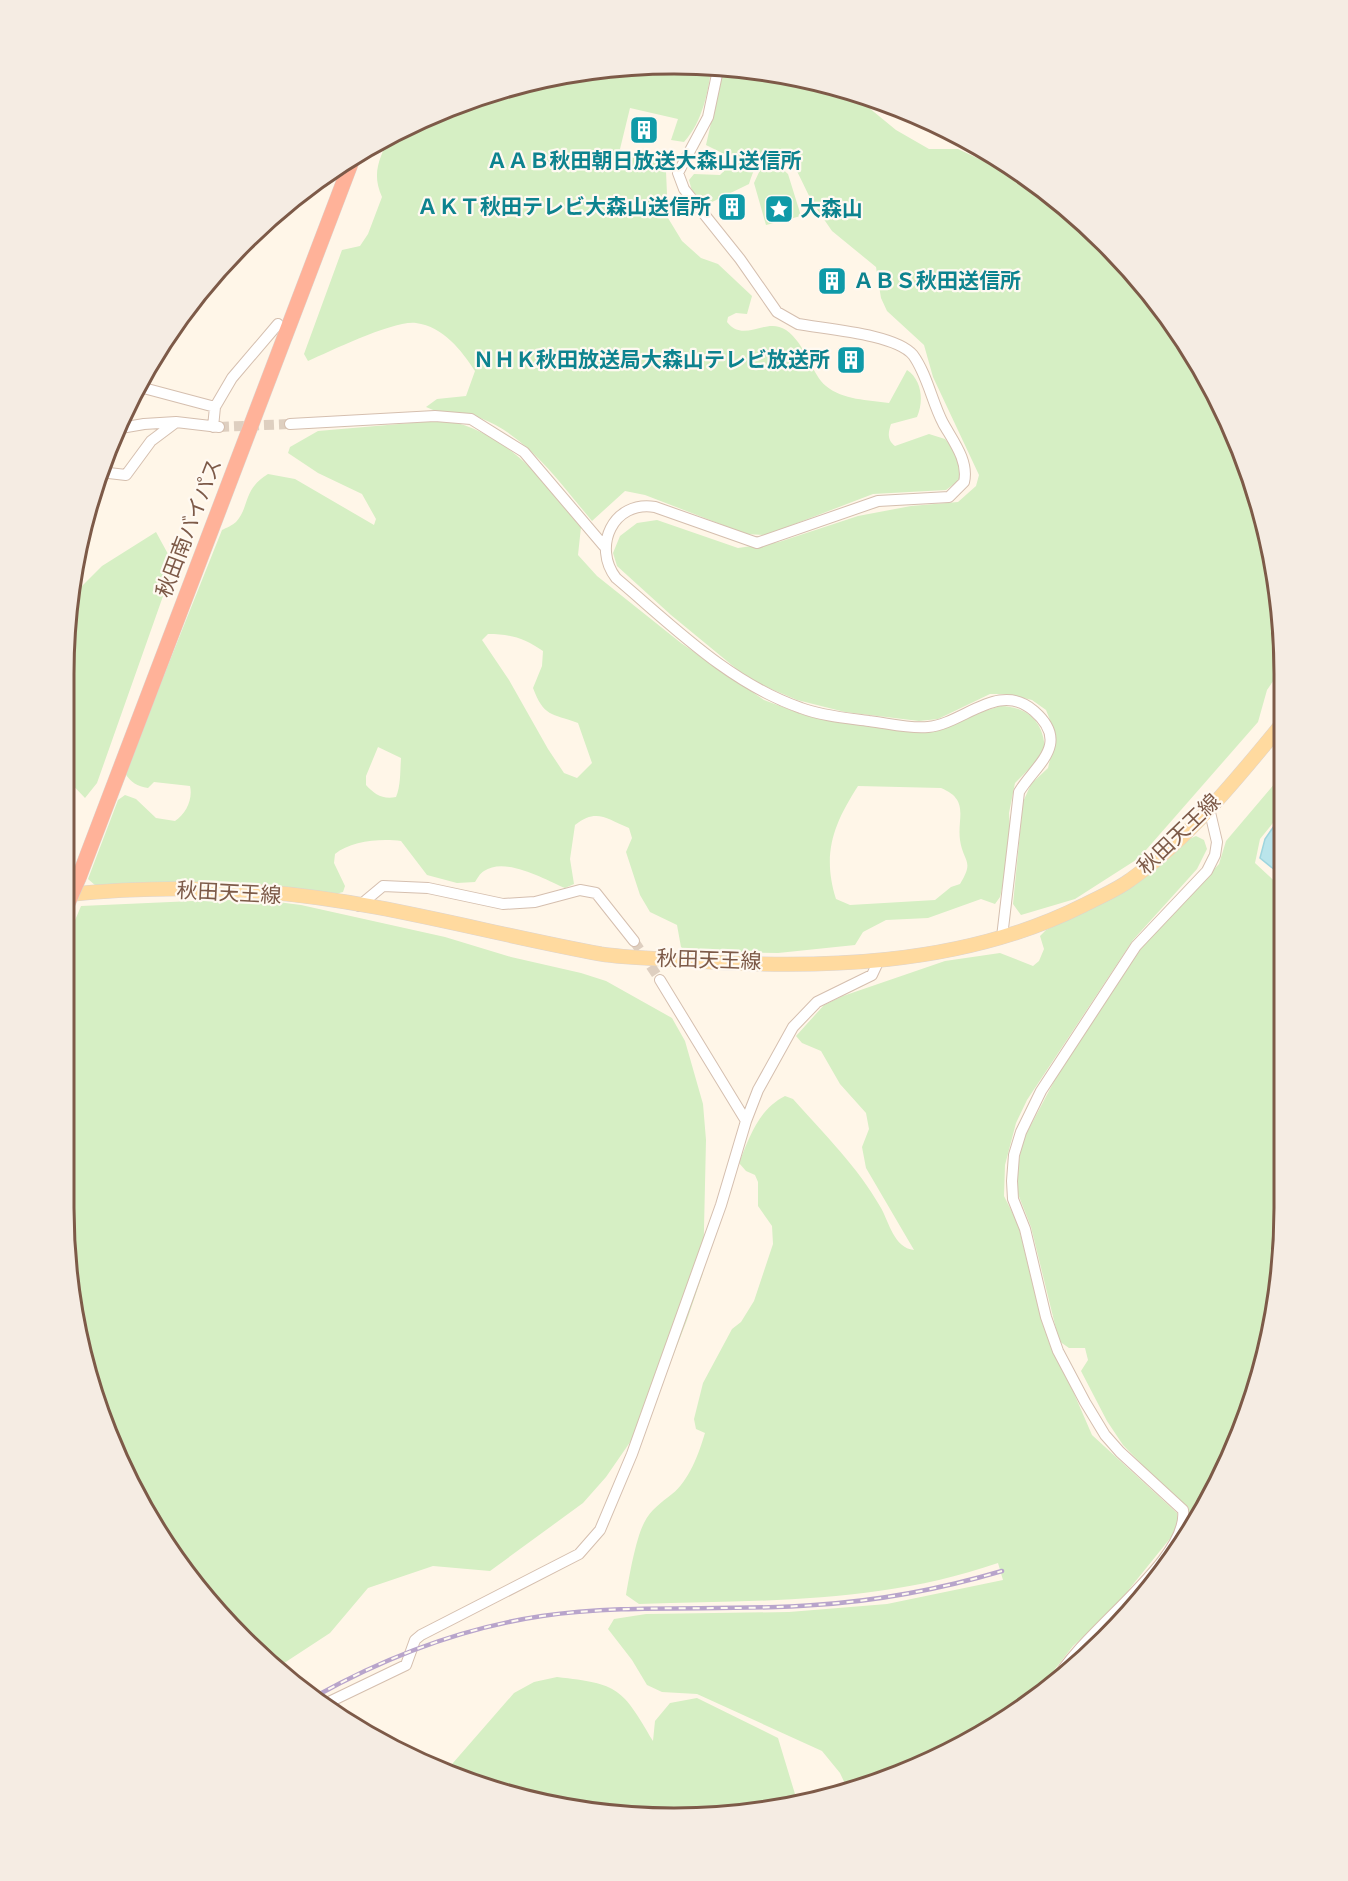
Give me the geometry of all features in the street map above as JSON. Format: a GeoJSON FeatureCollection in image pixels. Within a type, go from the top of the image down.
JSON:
{"type":"FeatureCollection","features":[{"type":"Feature","properties":{"kind":"highway","name":"秋田南バイパス"},"geometry":{"type":"LineString","coordinates":[[74,889],[348,170]]}},
{"type":"Feature","properties":{"kind":"main road","name":"秋田天王線"},"geometry":{"type":"LineString","coordinates":[[74,894],[126,888],[266,892],[359,906],[605,954],[719,963],[879,960],[944,951],[1002,937],[1063,916],[1129,882],[1182,836],[1274,733]]}},
{"type":"Feature","properties":{"kind":"street"},"geometry":{"type":"LineString","coordinates":[[604,546],[618,517],[638,506],[655,507],[758,543],[878,501],[950,497],[964,482],[964,462],[934,404],[920,369],[908,351],[890,341],[798,324],[785,319],[777,312],[740,259],[684,189],[678,173],[708,117],[717,75]]}},
{"type":"Feature","properties":{"kind":"street"},"geometry":{"type":"LineString","coordinates":[[127,427],[176,422],[216,427],[214,407],[232,378],[278,324]]}},
{"type":"Feature","properties":{"kind":"street"},"geometry":{"type":"LineString","coordinates":[[146,389],[214,407]]}},
{"type":"Feature","properties":{"kind":"street"},"geometry":{"type":"LineString","coordinates":[[290,424],[435,416],[471,419],[524,452],[604,546],[606,559],[616,578],[722,667],[760,691],[803,709],[847,718],[928,727],[990,702],[1004,700],[1034,710],[1049,736],[1049,752],[1041,767],[1027,778],[1020,792],[1002,937]]}},
{"type":"Feature","properties":{"kind":"street"},"geometry":{"type":"LineString","coordinates":[[108,473],[126,475],[152,441],[176,422]]}},
{"type":"Feature","properties":{"kind":"street"},"geometry":{"type":"LineString","coordinates":[[1181,1528],[1185,1521],[1183,1510],[1140,1472],[1105,1435],[1058,1351],[1046,1317],[1025,1229],[1013,1199],[1014,1155],[1021,1132],[1041,1091],[1136,946],[1207,871],[1215,855],[1217,842],[1209,808]]}},
{"type":"Feature","properties":{"kind":"street"},"geometry":{"type":"LineString","coordinates":[[359,906],[383,886],[428,888],[503,904],[535,902],[580,890],[596,894],[634,940]]}},
{"type":"Feature","properties":{"kind":"street"},"geometry":{"type":"LineString","coordinates":[[332,1700],[406,1665],[415,1640],[421,1635],[579,1554],[600,1530],[632,1454],[721,1205],[746,1121],[758,1090],[793,1027],[817,1002],[872,975],[879,960]]}},
{"type":"Feature","properties":{"kind":"street"},"geometry":{"type":"LineString","coordinates":[[660,980],[746,1121]]}},
{"type":"Feature","properties":{"kind":"street"},"geometry":{"type":"LineString","coordinates":[[1070,1658],[1086,1639],[1113,1617]]}},
{"type":"Feature","properties":{"kind":"green space"},"geometry":{"type":"Polygon","coordinates":[[[635,75],[710,75],[700,115],[684,142],[671,140],[678,119],[630,108],[620,149],[659,162],[666,171],[668,218],[682,241],[701,258],[718,264],[752,296],[747,314],[736,313],[728,317],[727,322],[741,331],[771,326],[786,330],[799,343],[821,381],[833,391],[848,397],[889,403],[907,370],[919,385],[921,404],[917,417],[891,424],[889,439],[895,446],[929,434],[945,439],[955,451],[962,472],[958,481],[946,490],[873,494],[766,535],[746,534],[645,495],[625,491],[592,521],[542,462],[513,436],[480,418],[439,412],[426,407],[437,399],[466,396],[475,371],[458,348],[435,329],[416,323],[393,326],[308,361],[304,354],[342,250],[360,246],[368,234],[382,197],[377,180],[380,158],[384,148],[408,135],[481,105],[519,94],[557,85],[635,75]]]}},
{"type":"Feature","properties":{"kind":"green space"},"geometry":{"type":"Polygon","coordinates":[[[722,76],[791,85],[865,104],[896,130],[929,149],[958,149],[992,165],[1040,198],[1099,249],[1150,308],[1173,340],[1213,408],[1243,481],[1263,557],[1273,635],[1274,680],[1267,690],[1258,722],[1139,858],[1075,899],[1021,915],[1013,904],[1023,802],[1031,784],[1048,768],[1056,735],[1046,710],[1032,700],[1007,694],[990,694],[938,719],[919,721],[845,712],[797,700],[750,680],[671,615],[617,566],[613,553],[620,536],[637,523],[657,520],[738,548],[779,542],[858,516],[911,506],[958,502],[976,486],[979,475],[933,377],[924,345],[887,311],[881,298],[876,267],[832,231],[812,202],[795,167],[778,160],[761,161],[749,184],[712,202],[693,195],[689,180],[694,174],[720,175],[728,167],[728,156],[706,145],[722,76]]]}},
{"type":"Feature","properties":{"kind":"green space"},"geometry":{"type":"Polygon","coordinates":[[[778,165],[788,174],[801,216],[766,225],[754,183],[760,170],[778,165]]]}},
{"type":"Feature","properties":{"kind":"green space"},"geometry":{"type":"Polygon","coordinates":[[[446,420],[489,436],[523,461],[581,527],[578,555],[597,576],[681,643],[764,700],[804,715],[915,732],[1001,706],[1012,707],[1028,714],[1039,726],[1045,753],[1015,783],[1009,813],[1011,850],[1000,897],[995,904],[981,899],[928,918],[886,920],[863,932],[855,945],[778,953],[685,951],[681,947],[677,925],[650,912],[640,895],[626,852],[632,838],[629,828],[596,816],[589,817],[575,825],[570,859],[574,884],[565,888],[537,875],[503,866],[484,871],[475,882],[457,883],[427,875],[401,841],[384,840],[357,843],[335,854],[334,863],[345,886],[343,892],[332,895],[268,885],[164,882],[96,886],[88,879],[118,800],[125,795],[136,799],[156,818],[175,821],[188,806],[190,786],[154,782],[148,788],[135,784],[125,773],[222,530],[235,523],[254,486],[268,474],[295,479],[374,525],[376,519],[362,494],[318,473],[288,453],[290,447],[318,431],[446,420]],[[488,634],[482,640],[509,680],[548,749],[564,773],[577,778],[592,763],[578,723],[550,713],[541,704],[533,688],[542,666],[543,651],[517,638],[488,634]],[[378,747],[366,776],[366,785],[376,794],[387,798],[396,797],[400,783],[401,758],[378,747]],[[858,786],[836,827],[830,854],[832,883],[836,899],[850,905],[935,900],[951,887],[960,884],[967,870],[967,861],[960,840],[959,804],[950,793],[941,788],[858,786]]]}},
{"type":"Feature","properties":{"kind":"green space"},"geometry":{"type":"Polygon","coordinates":[[[156,532],[174,565],[97,783],[85,798],[74,786],[75,635],[80,588],[102,566],[156,532]]]}},
{"type":"Feature","properties":{"kind":"green space"},"geometry":{"type":"Polygon","coordinates":[[[1274,784],[1274,822],[1260,839],[1255,863],[1274,881],[1274,1207],[1269,1285],[1263,1324],[1243,1400],[1213,1473],[1190,1514],[1188,1507],[1156,1479],[1123,1445],[1107,1421],[1081,1371],[1088,1360],[1085,1348],[1069,1348],[1059,1341],[1031,1227],[1018,1194],[1017,1173],[1022,1142],[1060,1070],[1144,944],[1219,864],[1226,841],[1274,784]]]}},
{"type":"Feature","properties":{"kind":"green space"},"geometry":{"type":"Polygon","coordinates":[[[1196,836],[1204,840],[1207,849],[1197,869],[1133,940],[1027,1100],[1016,1123],[1005,1165],[1004,1196],[1018,1224],[1040,1315],[1092,1435],[1177,1513],[1178,1522],[1172,1536],[1114,1608],[1073,1646],[1052,1673],[1040,1683],[1008,1706],[940,1746],[904,1762],[844,1783],[840,1773],[822,1751],[697,1694],[662,1692],[647,1685],[632,1660],[608,1629],[614,1619],[646,1614],[789,1612],[887,1604],[1003,1580],[998,1563],[909,1586],[820,1597],[639,1604],[626,1595],[644,1523],[653,1510],[683,1482],[696,1458],[705,1433],[696,1429],[694,1419],[703,1383],[732,1329],[741,1322],[754,1301],[773,1244],[772,1226],[758,1206],[758,1182],[755,1175],[746,1171],[739,1163],[761,1116],[785,1096],[793,1099],[862,1179],[881,1208],[897,1240],[907,1248],[914,1250],[866,1168],[862,1147],[869,1129],[866,1113],[840,1084],[821,1051],[802,1043],[796,1036],[824,1005],[843,996],[945,961],[1000,953],[1033,966],[1039,961],[1044,949],[1040,936],[1046,930],[1120,893],[1187,840],[1196,836]]]}},
{"type":"Feature","properties":{"kind":"green space"},"geometry":{"type":"Polygon","coordinates":[[[215,900],[262,900],[301,905],[445,937],[511,957],[581,973],[606,981],[672,1018],[685,1041],[703,1104],[706,1140],[703,1273],[659,1392],[635,1435],[606,1477],[583,1503],[490,1571],[433,1566],[368,1588],[330,1633],[284,1663],[249,1632],[223,1603],[175,1541],[135,1473],[105,1400],[94,1362],[85,1324],[75,1246],[74,923],[81,906],[215,900]]]}},
{"type":"Feature","properties":{"kind":"green space"},"geometry":{"type":"Polygon","coordinates":[[[557,1677],[606,1686],[625,1699],[653,1741],[655,1721],[670,1703],[697,1698],[778,1738],[795,1794],[713,1806],[674,1808],[635,1806],[557,1796],[481,1776],[451,1765],[514,1693],[534,1682],[557,1677]]]}},
{"type":"Feature","properties":{"kind":"water"},"geometry":{"type":"Polygon","coordinates":[[[1274,826],[1274,869],[1260,858],[1265,839],[1274,826]]]}},
{"type":"Feature","properties":{"kind":"tunnel"},"geometry":{"type":"LineString","coordinates":[[219,427],[290,424]]}},
{"type":"Feature","properties":{"kind":"tunnel"},"geometry":{"type":"LineString","coordinates":[[634,941],[660,980]]}},
{"type":"Feature","properties":{"kind":"railway"},"geometry":{"type":"LineString","coordinates":[[322,1693],[370,1669],[425,1646],[512,1621],[576,1612],[610,1610],[780,1607],[862,1601],[956,1583],[1002,1571]]}},
{"type":"Feature","properties":{"kind":"place","name":"ＡＡＢ秋田朝日放送大森山送信所"},"geometry":{"type":"Point","coordinates":[644,130]}},
{"type":"Feature","properties":{"kind":"place","name":"ＡＫＴ秋田テレビ大森山送信所"},"geometry":{"type":"Point","coordinates":[732,207]}},
{"type":"Feature","properties":{"kind":"place","name":"大森山"},"geometry":{"type":"Point","coordinates":[779,209]}},
{"type":"Feature","properties":{"kind":"place","name":"ＡＢＳ秋田送信所"},"geometry":{"type":"Point","coordinates":[832,281]}},
{"type":"Feature","properties":{"kind":"place","name":"ＮＨＫ秋田放送局大森山テレビ放送所"},"geometry":{"type":"Point","coordinates":[851,360]}}]}
